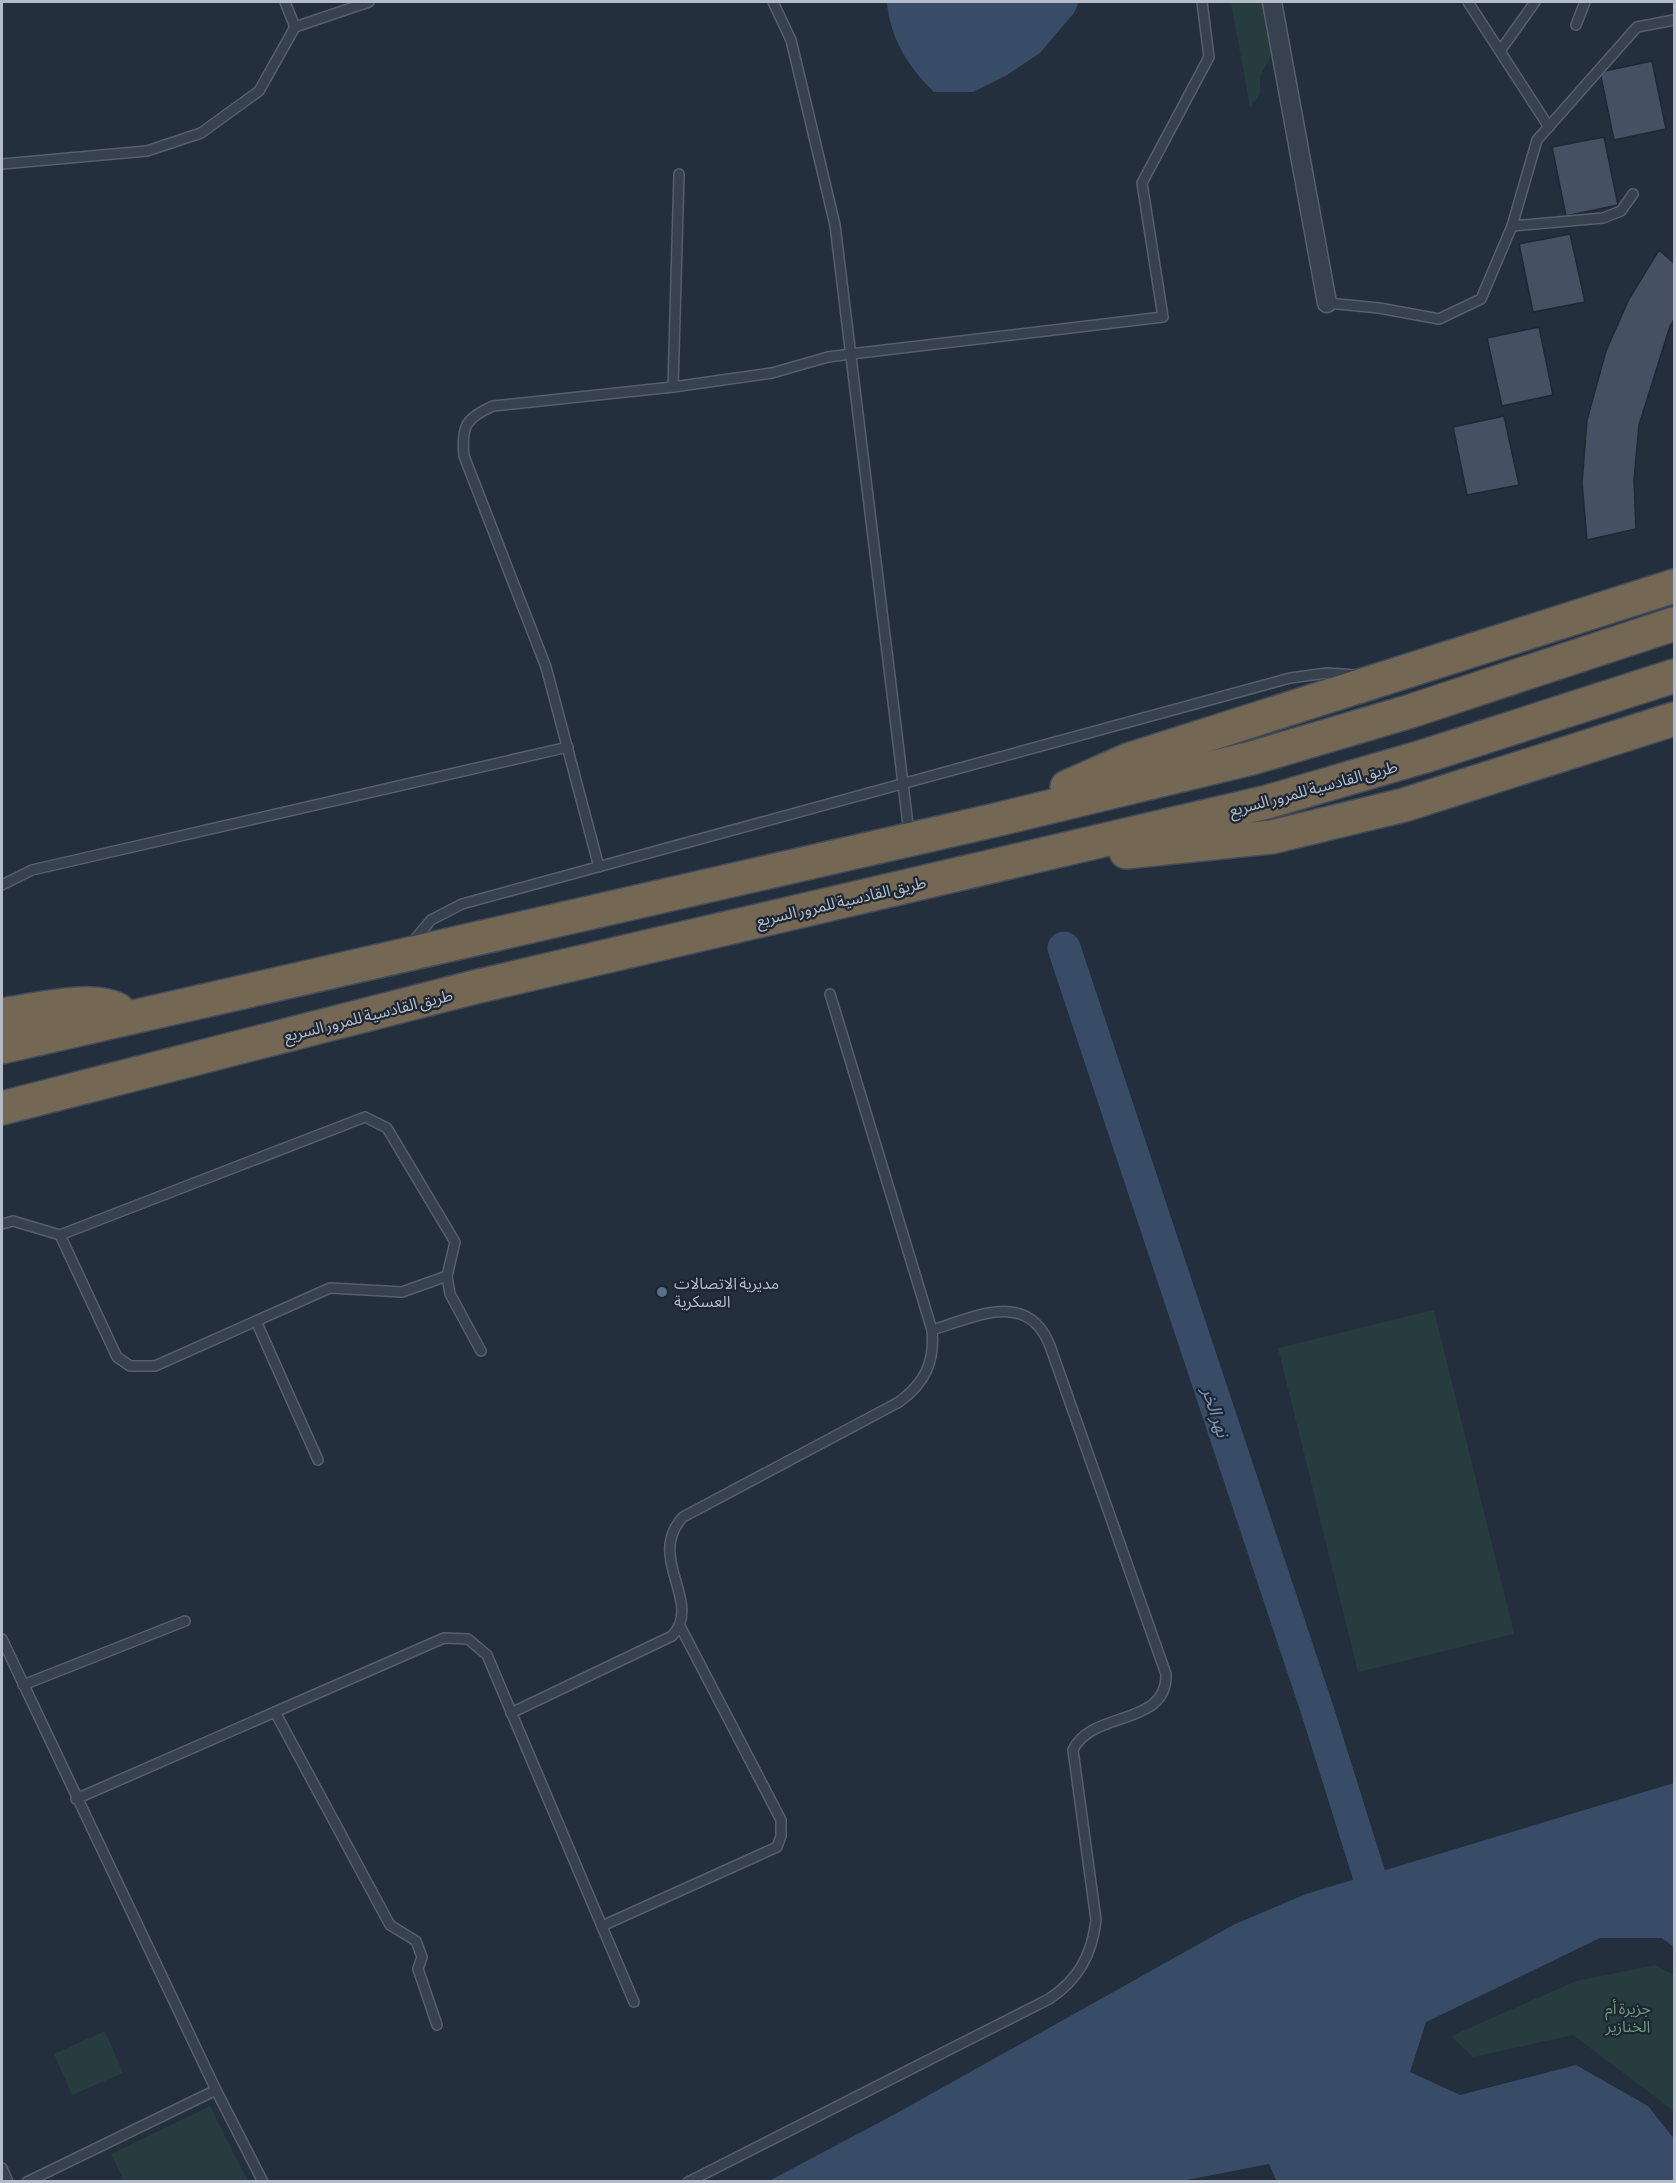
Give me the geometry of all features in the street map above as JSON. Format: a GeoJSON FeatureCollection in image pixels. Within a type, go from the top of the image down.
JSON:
{"type":"FeatureCollection","features":[{"type":"Feature","properties":{"kind":"highway"},"geometry":{"type":"LineString","coordinates":[[991,821],[1128,760],[1674,586]]}},
{"type":"Feature","properties":{"kind":"highway"},"geometry":{"type":"LineString","coordinates":[[2,1047],[991,821],[1252,758],[1411,711],[1674,624]]}},
{"type":"Feature","properties":{"kind":"highway","name":"طريق القادسية للمرور السريع"},"geometry":{"type":"LineString","coordinates":[[2,1108],[487,985],[1268,802],[1425,756],[1674,676]]}},
{"type":"Feature","properties":{"kind":"highway"},"geometry":{"type":"LineString","coordinates":[[1005,864],[1272,837],[1404,805],[1674,719]]}},
{"type":"Feature","properties":{"kind":"highway"},"geometry":{"type":"LineString","coordinates":[[2,1015],[101,1004],[115,1008],[127,1017]]}},
{"type":"Feature","properties":{"kind":"street"},"geometry":{"type":"LineString","coordinates":[[1272,2],[1327,303]]}},
{"type":"Feature","properties":{"kind":"lane"},"geometry":{"type":"LineString","coordinates":[[285,2],[295,27]]}},
{"type":"Feature","properties":{"kind":"lane"},"geometry":{"type":"LineString","coordinates":[[2,164],[147,151],[201,133],[259,91],[295,27],[369,2]]}},
{"type":"Feature","properties":{"kind":"lane"},"geometry":{"type":"LineString","coordinates":[[773,2],[791,40],[835,225],[909,838]]}},
{"type":"Feature","properties":{"kind":"lane"},"geometry":{"type":"LineString","coordinates":[[599,867],[546,667],[464,456],[462,434],[473,415],[493,406],[674,387],[772,373],[828,357],[1163,317],[1142,183],[1209,57],[1202,2]]}},
{"type":"Feature","properties":{"kind":"lane"},"geometry":{"type":"LineString","coordinates":[[1468,2],[1549,127]]}},
{"type":"Feature","properties":{"kind":"lane"},"geometry":{"type":"LineString","coordinates":[[1500,51],[1534,2]]}},
{"type":"Feature","properties":{"kind":"lane"},"geometry":{"type":"LineString","coordinates":[[1576,25],[1585,2]]}},
{"type":"Feature","properties":{"kind":"lane"},"geometry":{"type":"LineString","coordinates":[[1327,303],[1379,308],[1439,319],[1481,299],[1512,225],[1537,140],[1637,27],[1674,20]]}},
{"type":"Feature","properties":{"kind":"lane"},"geometry":{"type":"LineString","coordinates":[[674,387],[679,174]]}},
{"type":"Feature","properties":{"kind":"lane"},"geometry":{"type":"LineString","coordinates":[[1512,225],[1603,218],[1621,211],[1633,194]]}},
{"type":"Feature","properties":{"kind":"lane"},"geometry":{"type":"LineString","coordinates":[[406,953],[421,930],[452,908],[1290,678],[1345,673],[1382,680]]}},
{"type":"Feature","properties":{"kind":"lane"},"geometry":{"type":"LineString","coordinates":[[2,885],[32,870],[568,747]]}},
{"type":"Feature","properties":{"kind":"lane"},"geometry":{"type":"LineString","coordinates":[[511,1713],[666,1640],[680,1626],[683,1612],[668,1549],[677,1523],[683,1517],[899,1402],[913,1392],[924,1379],[931,1363],[932,1330],[830,994]]}},
{"type":"Feature","properties":{"kind":"lane"},"geometry":{"type":"LineString","coordinates":[[2,1224],[13,1221],[60,1235],[365,1117],[387,1128],[455,1242],[447,1276],[450,1294],[481,1351]]}},
{"type":"Feature","properties":{"kind":"lane"},"geometry":{"type":"LineString","coordinates":[[60,1235],[117,1357],[130,1366],[155,1366],[330,1288],[402,1292],[447,1276]]}},
{"type":"Feature","properties":{"kind":"lane"},"geometry":{"type":"LineString","coordinates":[[688,2181],[1049,1999],[1079,1972],[1091,1947],[1096,1920],[1073,1750],[1083,1735],[1157,1704],[1164,1691],[1166,1674],[1050,1346],[1041,1328],[1024,1315],[1006,1310],[932,1330]]}},
{"type":"Feature","properties":{"kind":"lane"},"geometry":{"type":"LineString","coordinates":[[256,1321],[318,1460]]}},
{"type":"Feature","properties":{"kind":"lane"},"geometry":{"type":"LineString","coordinates":[[23,1685],[185,1621]]}},
{"type":"Feature","properties":{"kind":"lane"},"geometry":{"type":"LineString","coordinates":[[602,1926],[777,1847],[782,1836],[781,1820],[680,1626]]}},
{"type":"Feature","properties":{"kind":"lane"},"geometry":{"type":"LineString","coordinates":[[76,1799],[444,1638],[460,1636],[476,1642],[487,1655],[634,2002]]}},
{"type":"Feature","properties":{"kind":"lane"},"geometry":{"type":"LineString","coordinates":[[2,1639],[216,2090],[263,2181]]}},
{"type":"Feature","properties":{"kind":"lane"},"geometry":{"type":"LineString","coordinates":[[275,1712],[390,1925],[416,1941],[422,1957],[418,1969],[437,2025]]}},
{"type":"Feature","properties":{"kind":"lane"},"geometry":{"type":"LineString","coordinates":[[27,2181],[216,2090]]}},
{"type":"Feature","properties":{"kind":"lane"},"geometry":{"type":"LineString","coordinates":[[2,2169],[8,2181]]}},
{"type":"Feature","properties":{"kind":"green space"},"geometry":{"type":"Polygon","coordinates":[[[1231,2],[1263,2],[1272,53],[1260,77],[1260,94],[1250,107],[1231,2]]]}},
{"type":"Feature","properties":{"kind":"green space"},"geometry":{"type":"Polygon","coordinates":[[[1434,1310],[1514,1634],[1358,1672],[1278,1348],[1434,1310]]]}},
{"type":"Feature","properties":{"kind":"green space","name":"جزيرة أم الخنازير"},"geometry":{"type":"Polygon","coordinates":[[[1655,1965],[1674,1975],[1674,2111],[1573,2035],[1473,2057],[1451,2036],[1576,1981],[1655,1965]]]}},
{"type":"Feature","properties":{"kind":"green space"},"geometry":{"type":"Polygon","coordinates":[[[105,2031],[123,2073],[72,2095],[54,2054],[105,2031]]]}},
{"type":"Feature","properties":{"kind":"green space"},"geometry":{"type":"Polygon","coordinates":[[[210,2106],[248,2181],[124,2181],[111,2154],[210,2106]]]}},
{"type":"Feature","properties":{"kind":"water"},"geometry":{"type":"Polygon","coordinates":[[[887,2],[1079,2],[1074,13],[1040,53],[1007,75],[973,92],[934,92],[908,62],[896,40],[887,2]]]}},
{"type":"Feature","properties":{"kind":"water"},"geometry":{"type":"Polygon","coordinates":[[[1674,1783],[1674,1947],[1662,1938],[1600,1938],[1426,2022],[1410,2072],[1460,2095],[1576,2065],[1648,2106],[1674,2139],[1674,2181],[1277,2182],[1269,2164],[1176,2182],[769,2181],[897,2113],[1233,1925],[1306,1894],[1674,1783]]]}},
{"type":"Feature","properties":{"kind":"building"},"geometry":{"type":"Polygon","coordinates":[[[1652,61],[1666,129],[1614,140],[1600,72],[1652,61]]]}},
{"type":"Feature","properties":{"kind":"building"},"geometry":{"type":"Polygon","coordinates":[[[1604,137],[1618,205],[1566,216],[1552,147],[1604,137]]]}},
{"type":"Feature","properties":{"kind":"building"},"geometry":{"type":"Polygon","coordinates":[[[1570,234],[1585,302],[1533,312],[1519,244],[1570,234]]]}},
{"type":"Feature","properties":{"kind":"building"},"geometry":{"type":"Polygon","coordinates":[[[1659,250],[1674,263],[1674,320],[1670,326],[1639,425],[1634,480],[1636,529],[1587,540],[1582,483],[1587,420],[1606,351],[1629,299],[1659,250]]]}},
{"type":"Feature","properties":{"kind":"building"},"geometry":{"type":"Polygon","coordinates":[[[1539,327],[1553,395],[1502,406],[1487,338],[1539,327]]]}},
{"type":"Feature","properties":{"kind":"building"},"geometry":{"type":"Polygon","coordinates":[[[1504,416],[1519,485],[1467,495],[1453,427],[1504,416]]]}},
{"type":"Feature","properties":{"kind":"waterway","name":"نهر الخر"},"geometry":{"type":"LineString","coordinates":[[1064,948],[1317,1709],[1369,1875]]}},
{"type":"Feature","properties":{"kind":"place","name":"مديرية الاتصالات العسكرية"},"geometry":{"type":"Point","coordinates":[662,1292]}}]}
